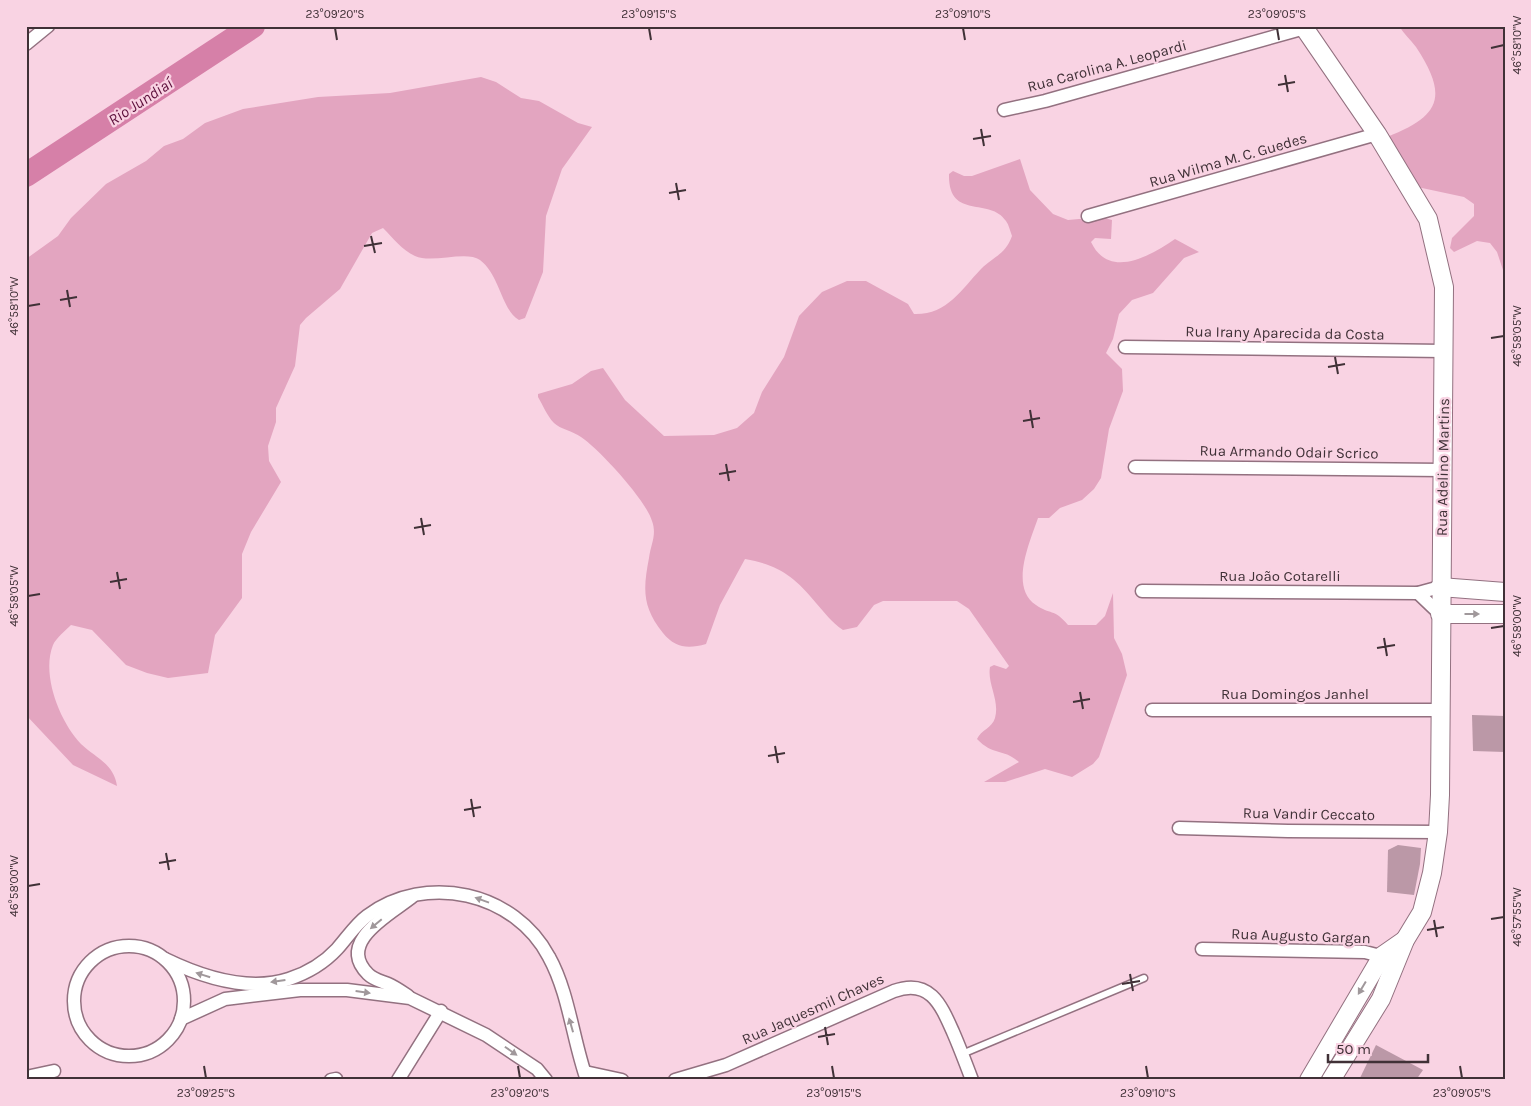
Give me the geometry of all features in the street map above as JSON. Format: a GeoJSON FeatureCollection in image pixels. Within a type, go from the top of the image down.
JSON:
{"type":"FeatureCollection","features":[{"type":"Feature","properties":{"kind":"street"},"geometry":{"type":"LineString","coordinates":[[26,44],[48,26]]}},
{"type":"Feature","properties":{"kind":"street","name":"Rua Carolina A. Leopardi"},"geometry":{"type":"LineString","coordinates":[[1004,110],[1045,101],[1304,27]]}},
{"type":"Feature","properties":{"kind":"street","name":"Rua Adelino Martins"},"geometry":{"type":"LineString","coordinates":[[1304,27],[1377,134],[1428,219],[1444,287],[1438,832],[1432,873],[1422,912],[1405,940],[1390,959],[1309,1080]]}},
{"type":"Feature","properties":{"kind":"street","name":"Rua Wilma M. C. Guedes"},"geometry":{"type":"LineString","coordinates":[[1088,216],[1377,134]]}},
{"type":"Feature","properties":{"kind":"street","name":"Rua Irany Aparecida da Costa"},"geometry":{"type":"LineString","coordinates":[[1125,347],[1444,351]]}},
{"type":"Feature","properties":{"kind":"street","name":"Rua Armando Odair Scrico"},"geometry":{"type":"LineString","coordinates":[[1135,467],[1443,470]]}},
{"type":"Feature","properties":{"kind":"street"},"geometry":{"type":"LineString","coordinates":[[1440,588],[1505,592]]}},
{"type":"Feature","properties":{"kind":"street","name":"Rua João Cotarelli"},"geometry":{"type":"LineString","coordinates":[[1142,591],[1418,593],[1440,588]]}},
{"type":"Feature","properties":{"kind":"street"},"geometry":{"type":"LineString","coordinates":[[1418,593],[1440,614],[1505,614]]}},
{"type":"Feature","properties":{"kind":"street","name":"Rua Domingos Janhel"},"geometry":{"type":"LineString","coordinates":[[1152,710],[1439,710]]}},
{"type":"Feature","properties":{"kind":"street","name":"Rua Vandir Ceccato"},"geometry":{"type":"LineString","coordinates":[[1179,828],[1438,832]]}},
{"type":"Feature","properties":{"kind":"street"},"geometry":{"type":"LineString","coordinates":[[165,959],[179,976],[182,986],[184,1003],[177,1029],[163,1045],[143,1055],[111,1054],[92,1043],[85,1035],[75,1015],[73,1004],[76,983],[87,964],[95,956],[109,949],[125,945],[147,948],[193,972],[233,981],[260,983],[288,980],[311,970],[336,950],[368,915],[394,899],[415,894],[456,893],[485,901],[511,915],[533,934],[553,966],[586,1076],[622,1080]]}},
{"type":"Feature","properties":{"kind":"street"},"geometry":{"type":"LineString","coordinates":[[415,894],[366,932],[361,941],[358,955],[361,965],[368,974],[410,998],[441,1011],[508,1048],[537,1069],[546,1080]]}},
{"type":"Feature","properties":{"kind":"street","name":"Rua Augusto Gargan"},"geometry":{"type":"LineString","coordinates":[[1202,949],[1365,952],[1390,959]]}},
{"type":"Feature","properties":{"kind":"street","name":"Rua Adelino Martins"},"geometry":{"type":"LineString","coordinates":[[1331,1080],[1381,999],[1390,959]]}},
{"type":"Feature","properties":{"kind":"street","name":"Rua Jaquesmil Chaves"},"geometry":{"type":"LineString","coordinates":[[675,1080],[726,1065],[894,991],[908,988],[922,990],[936,999],[941,1005],[972,1080]]}},
{"type":"Feature","properties":{"kind":"street"},"geometry":{"type":"LineString","coordinates":[[181,1019],[225,999],[300,990],[347,990],[410,998]]}},
{"type":"Feature","properties":{"kind":"street"},"geometry":{"type":"LineString","coordinates":[[398,1080],[441,1011]]}},
{"type":"Feature","properties":{"kind":"street"},"geometry":{"type":"LineString","coordinates":[[26,1077],[54,1071]]}},
{"type":"Feature","properties":{"kind":"lane"},"geometry":{"type":"LineString","coordinates":[[962,1054],[1144,978]]}},
{"type":"Feature","properties":{"kind":"shaded area"},"geometry":{"type":"Polygon","coordinates":[[[1399,26],[1505,26],[1505,276],[1497,252],[1490,243],[1477,241],[1454,252],[1450,248],[1452,238],[1474,216],[1474,204],[1464,197],[1408,185],[1387,137],[1419,121],[1434,103],[1433,79],[1416,47],[1399,26]]]}},
{"type":"Feature","properties":{"kind":"shaded area"},"geometry":{"type":"Polygon","coordinates":[[[481,77],[496,82],[521,98],[539,101],[578,123],[592,127],[562,169],[546,216],[543,272],[525,318],[519,320],[513,315],[492,274],[480,260],[466,256],[422,258],[415,256],[398,244],[383,228],[372,233],[340,289],[300,325],[295,366],[276,408],[276,422],[268,446],[269,461],[281,482],[251,532],[242,554],[242,598],[215,635],[208,673],[168,678],[147,673],[126,665],[92,630],[71,625],[54,642],[49,670],[51,684],[60,711],[73,735],[81,744],[104,762],[112,772],[117,786],[73,765],[26,715],[26,259],[58,236],[71,218],[106,184],[146,161],[164,146],[183,139],[205,123],[243,109],[318,97],[390,93],[481,77]]]}},
{"type":"Feature","properties":{"kind":"shaded area"},"geometry":{"type":"Polygon","coordinates":[[[1020,159],[1030,190],[1053,214],[1068,220],[1101,217],[1112,220],[1111,239],[1095,238],[1091,242],[1099,253],[1108,260],[1130,261],[1154,252],[1175,239],[1199,252],[1184,258],[1153,293],[1132,300],[1119,314],[1113,339],[1106,353],[1122,369],[1123,391],[1109,429],[1101,478],[1094,489],[1082,500],[1060,508],[1049,518],[1038,518],[1024,564],[1024,587],[1028,597],[1036,605],[1059,616],[1068,625],[1096,625],[1105,616],[1113,593],[1114,638],[1122,654],[1127,675],[1099,757],[1093,764],[1072,777],[1045,769],[1005,782],[984,782],[1019,762],[1008,755],[988,748],[977,739],[995,718],[996,705],[990,680],[990,667],[994,665],[1006,669],[1009,666],[969,609],[957,601],[883,601],[874,605],[857,627],[843,630],[785,573],[776,568],[745,559],[720,605],[706,644],[688,647],[672,642],[656,624],[651,615],[646,597],[646,579],[654,531],[648,512],[632,488],[599,452],[581,437],[554,423],[545,410],[538,394],[572,384],[591,371],[603,368],[625,400],[664,436],[714,435],[737,428],[754,413],[762,392],[784,357],[799,316],[822,292],[847,281],[866,281],[908,304],[914,314],[936,310],[960,293],[981,269],[1003,251],[1012,236],[1007,223],[999,214],[962,203],[955,198],[949,174],[953,171],[964,176],[972,176],[1020,159]]]}},
{"type":"Feature","properties":{"kind":"building"},"geometry":{"type":"Polygon","coordinates":[[[1472,715],[1505,716],[1505,752],[1473,751],[1472,715]]]}},
{"type":"Feature","properties":{"kind":"building"},"geometry":{"type":"Polygon","coordinates":[[[1398,845],[1421,848],[1414,895],[1387,892],[1388,850],[1398,845]]]}},
{"type":"Feature","properties":{"kind":"building"},"geometry":{"type":"Polygon","coordinates":[[[1376,1045],[1423,1070],[1416,1080],[1359,1080],[1376,1045]]]}},
{"type":"Feature","properties":{"kind":"waterway","name":"Rio Jundiaí"},"geometry":{"type":"LineString","coordinates":[[26,175],[253,26]]}}]}
